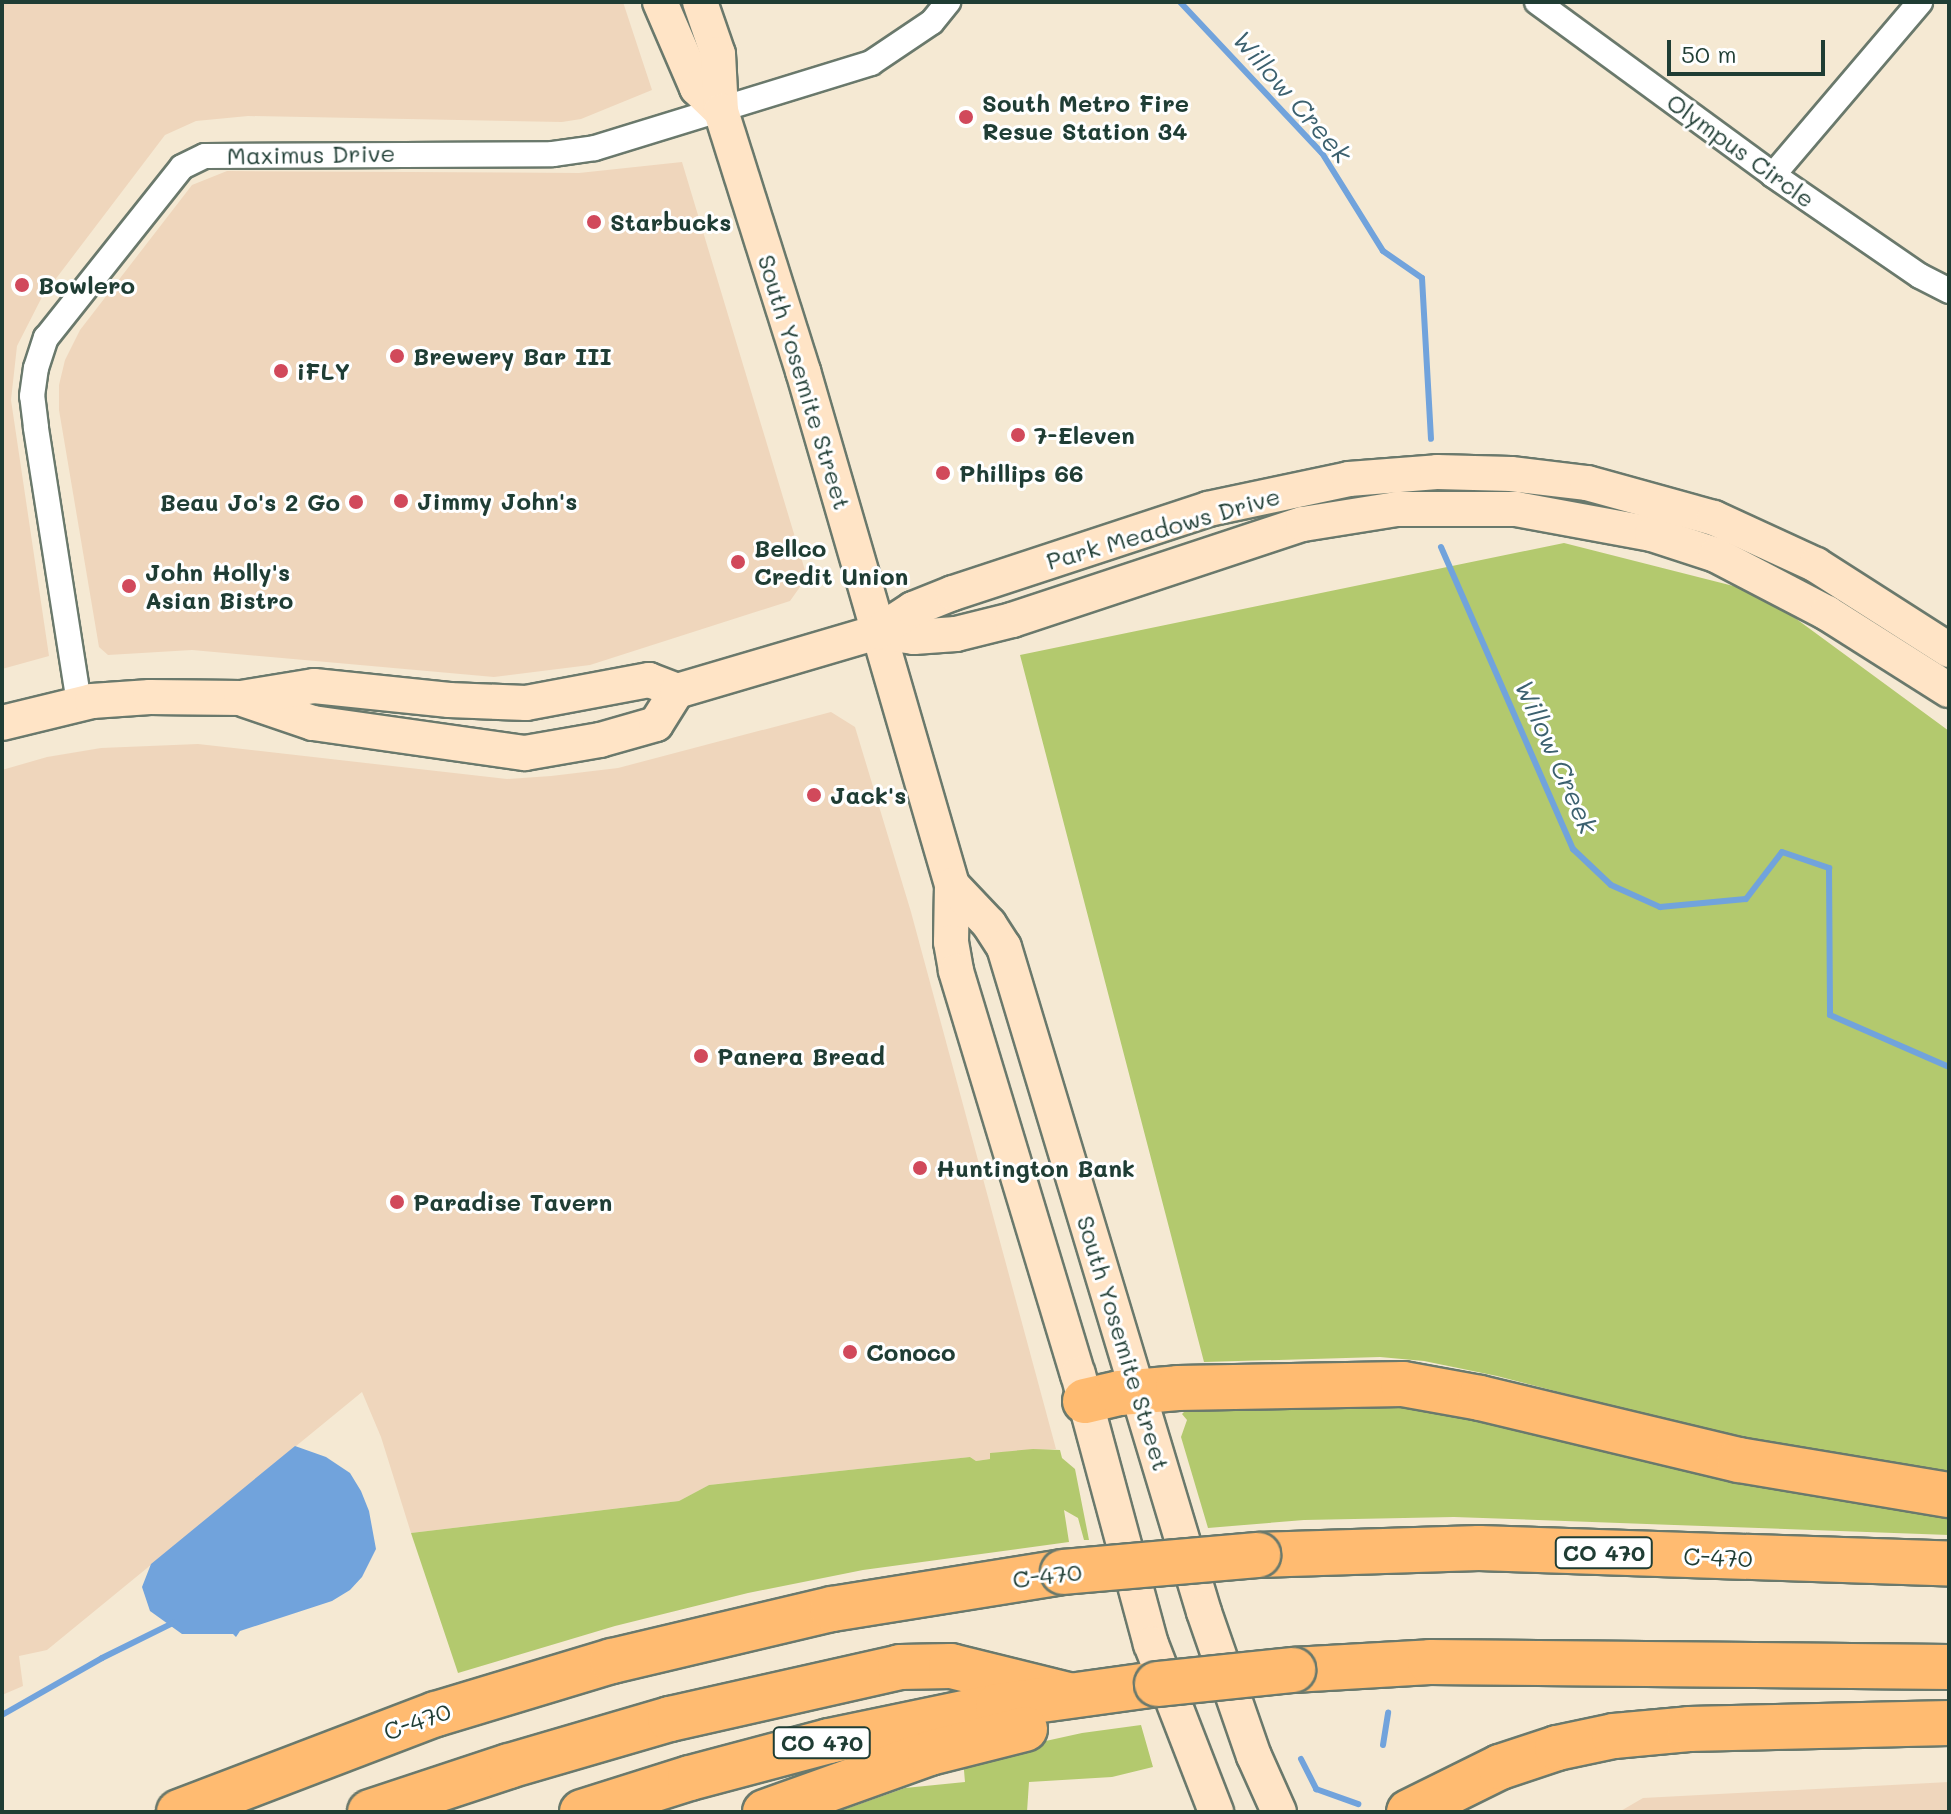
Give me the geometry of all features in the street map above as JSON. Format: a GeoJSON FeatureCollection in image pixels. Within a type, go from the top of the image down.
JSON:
{"type":"FeatureCollection","features":[{"type":"Feature","properties":{"kind":"highway"},"geometry":{"type":"LineString","coordinates":[[1085,1401],[1139,1392],[1346,1382],[1423,1386],[1739,1460],[1949,1495]]}},
{"type":"Feature","properties":{"kind":"highway","name":"C-470"},"geometry":{"type":"LineString","coordinates":[[179,1812],[436,1714],[612,1661],[832,1609],[1063,1572],[1258,1555],[1479,1548],[1949,1564]]}},
{"type":"Feature","properties":{"kind":"highway"},"geometry":{"type":"LineString","coordinates":[[370,1812],[571,1747],[805,1687],[933,1664],[998,1677],[1129,1711],[1157,1684],[1293,1670],[1430,1662],[1949,1667]]}},
{"type":"Feature","properties":{"kind":"highway"},"geometry":{"type":"LineString","coordinates":[[463,1812],[623,1760],[751,1727],[998,1677]]}},
{"type":"Feature","properties":{"kind":"highway"},"geometry":{"type":"LineString","coordinates":[[765,1812],[1091,1700]]}},
{"type":"Feature","properties":{"kind":"highway","name":"CO 470"},"geometry":{"type":"LineString","coordinates":[[582,1812],[702,1774],[829,1741],[1091,1700]]}},
{"type":"Feature","properties":{"kind":"highway"},"geometry":{"type":"LineString","coordinates":[[1409,1812],[1500,1767],[1557,1748],[1614,1736],[1689,1729],[1949,1723]]}},
{"type":"Feature","properties":{"kind":"main road","name":"South Yosemite Street"},"geometry":{"type":"LineString","coordinates":[[660,2],[700,93],[721,111]]}},
{"type":"Feature","properties":{"kind":"main road","name":"South Yosemite Street"},"geometry":{"type":"LineString","coordinates":[[700,2],[718,54],[721,111],[807,383],[952,885],[951,942],[956,971],[1085,1401],[1151,1644],[1216,1812]]}},
{"type":"Feature","properties":{"kind":"main road","name":"Park Meadows Drive"},"geometry":{"type":"LineString","coordinates":[[2,723],[79,703],[150,697],[241,698],[314,686],[449,700],[526,703],[649,680],[677,691],[878,632],[913,609],[953,593],[1208,509],[1349,479],[1477,473],[1587,483],[1714,518],[1816,565],[1949,650]]}},
{"type":"Feature","properties":{"kind":"main road","name":"Park Meadows Drive"},"geometry":{"type":"LineString","coordinates":[[878,632],[914,637],[956,634],[998,624],[1303,524],[1397,509],[1516,509],[1638,531],[1716,555],[1801,597],[1949,690]]}},
{"type":"Feature","properties":{"kind":"main road"},"geometry":{"type":"LineString","coordinates":[[446,741],[464,723],[623,700],[639,683]]}},
{"type":"Feature","properties":{"kind":"main road","name":"Park Meadows Drive"},"geometry":{"type":"LineString","coordinates":[[241,698],[313,723],[525,753],[600,740],[656,724],[677,691]]}},
{"type":"Feature","properties":{"kind":"main road"},"geometry":{"type":"LineString","coordinates":[[313,723],[339,710],[417,717],[449,700]]}},
{"type":"Feature","properties":{"kind":"main road","name":"South Yosemite Street"},"geometry":{"type":"LineString","coordinates":[[952,885],[989,924],[1004,947],[1227,1680],[1254,1756],[1279,1812]]}},
{"type":"Feature","properties":{"kind":"street","name":"Maximus Drive"},"geometry":{"type":"LineString","coordinates":[[79,703],[32,396],[36,368],[46,338],[182,167],[205,156],[553,154],[595,148],[871,63],[932,22],[948,2]]}},
{"type":"Feature","properties":{"kind":"street","name":"Olympus Circle"},"geometry":{"type":"LineString","coordinates":[[1537,2],[1572,12],[1773,175],[1920,276],[1949,291]]}},
{"type":"Feature","properties":{"kind":"street"},"geometry":{"type":"LineString","coordinates":[[1773,175],[1920,2]]}},
{"type":"Feature","properties":{"kind":"shaded area"},"geometry":{"type":"Polygon","coordinates":[[[2,2],[623,2],[652,90],[581,119],[562,122],[248,116],[196,121],[165,135],[42,297],[17,346],[11,400],[49,656],[2,669],[2,2]]]}},
{"type":"Feature","properties":{"kind":"shaded area"},"geometry":{"type":"Polygon","coordinates":[[[682,162],[807,577],[790,601],[590,665],[494,677],[192,650],[108,655],[99,647],[59,410],[59,385],[65,360],[80,330],[192,185],[227,171],[579,173],[682,162]]]}},
{"type":"Feature","properties":{"kind":"shaded area"},"geometry":{"type":"Polygon","coordinates":[[[831,712],[855,727],[911,912],[1056,1449],[991,1453],[990,1459],[976,1461],[970,1457],[709,1485],[679,1501],[411,1533],[381,1437],[362,1392],[47,1650],[19,1656],[23,1686],[2,1695],[2,770],[47,757],[101,748],[198,744],[507,779],[551,776],[618,768],[831,712]]]}},
{"type":"Feature","properties":{"kind":"shaded area"},"geometry":{"type":"Polygon","coordinates":[[[1949,1782],[1949,1812],[1619,1812],[1643,1798],[1949,1782]]]}},
{"type":"Feature","properties":{"kind":"green space"},"geometry":{"type":"Polygon","coordinates":[[[1564,543],[1761,593],[1949,731],[1949,1476],[1776,1448],[1497,1376],[1424,1361],[1380,1357],[1204,1362],[1020,655],[1564,543]]]}},
{"type":"Feature","properties":{"kind":"green space"},"geometry":{"type":"Polygon","coordinates":[[[1405,1405],[1949,1512],[1949,1535],[1454,1517],[1304,1520],[1208,1528],[1181,1437],[1187,1420],[1182,1414],[1186,1410],[1405,1405]]]}},
{"type":"Feature","properties":{"kind":"green space"},"geometry":{"type":"Polygon","coordinates":[[[1060,1450],[1062,1458],[1075,1469],[1089,1540],[1084,1540],[1078,1518],[1064,1510],[1069,1542],[863,1570],[748,1593],[615,1626],[458,1673],[411,1533],[679,1501],[709,1485],[970,1457],[976,1461],[990,1459],[990,1453],[1060,1450]]]}},
{"type":"Feature","properties":{"kind":"green space"},"geometry":{"type":"Polygon","coordinates":[[[1141,1725],[1153,1767],[1112,1777],[1029,1782],[1027,1812],[837,1812],[905,1788],[965,1782],[963,1759],[1082,1733],[1141,1725]]]}},
{"type":"Feature","properties":{"kind":"water"},"geometry":{"type":"Polygon","coordinates":[[[295,1446],[326,1457],[350,1473],[361,1491],[369,1511],[376,1549],[362,1577],[350,1590],[332,1601],[240,1631],[236,1637],[233,1634],[182,1634],[150,1611],[142,1587],[151,1564],[295,1446]]]}},
{"type":"Feature","properties":{"kind":"waterway","name":"Willow Creek"},"geometry":{"type":"LineString","coordinates":[[1180,2],[1322,153],[1383,251],[1422,278],[1431,439]]}},
{"type":"Feature","properties":{"kind":"waterway","name":"Willow Creek"},"geometry":{"type":"LineString","coordinates":[[1441,547],[1573,849],[1611,885],[1660,907],[1746,899],[1782,852],[1829,868],[1830,1015],[1949,1067]]}},
{"type":"Feature","properties":{"kind":"waterway"},"geometry":{"type":"LineString","coordinates":[[2,1715],[102,1658],[175,1622]]}},
{"type":"Feature","properties":{"kind":"waterway"},"geometry":{"type":"LineString","coordinates":[[1383,1745],[1388,1712]]}},
{"type":"Feature","properties":{"kind":"waterway"},"geometry":{"type":"LineString","coordinates":[[1301,1759],[1316,1789],[1358,1804]]}},
{"type":"Feature","properties":{"kind":"place","name":"South Metro Fire Resue Station 34"},"geometry":{"type":"Point","coordinates":[966,117]}},
{"type":"Feature","properties":{"kind":"place","name":"Starbucks"},"geometry":{"type":"Point","coordinates":[594,222]}},
{"type":"Feature","properties":{"kind":"place","name":"Bowlero"},"geometry":{"type":"Point","coordinates":[22,285]}},
{"type":"Feature","properties":{"kind":"place","name":"Brewery Bar III"},"geometry":{"type":"Point","coordinates":[397,356]}},
{"type":"Feature","properties":{"kind":"place","name":"iFLY"},"geometry":{"type":"Point","coordinates":[281,371]}},
{"type":"Feature","properties":{"kind":"place","name":"7-Eleven"},"geometry":{"type":"Point","coordinates":[1018,435]}},
{"type":"Feature","properties":{"kind":"place","name":"Phillips 66"},"geometry":{"type":"Point","coordinates":[943,473]}},
{"type":"Feature","properties":{"kind":"place","name":"Jimmy John's"},"geometry":{"type":"Point","coordinates":[401,501]}},
{"type":"Feature","properties":{"kind":"place","name":"Beau Jo's 2 Go"},"geometry":{"type":"Point","coordinates":[356,502]}},
{"type":"Feature","properties":{"kind":"place","name":"Bellco Credit Union"},"geometry":{"type":"Point","coordinates":[738,562]}},
{"type":"Feature","properties":{"kind":"place","name":"John Holly's Asian Bistro"},"geometry":{"type":"Point","coordinates":[129,586]}},
{"type":"Feature","properties":{"kind":"place","name":"Jack's"},"geometry":{"type":"Point","coordinates":[814,795]}},
{"type":"Feature","properties":{"kind":"place","name":"Panera Bread"},"geometry":{"type":"Point","coordinates":[701,1056]}},
{"type":"Feature","properties":{"kind":"place","name":"Huntington Bank"},"geometry":{"type":"Point","coordinates":[920,1168]}},
{"type":"Feature","properties":{"kind":"place","name":"Paradise Tavern"},"geometry":{"type":"Point","coordinates":[397,1202]}},
{"type":"Feature","properties":{"kind":"place","name":"Conoco"},"geometry":{"type":"Point","coordinates":[850,1352]}}]}
